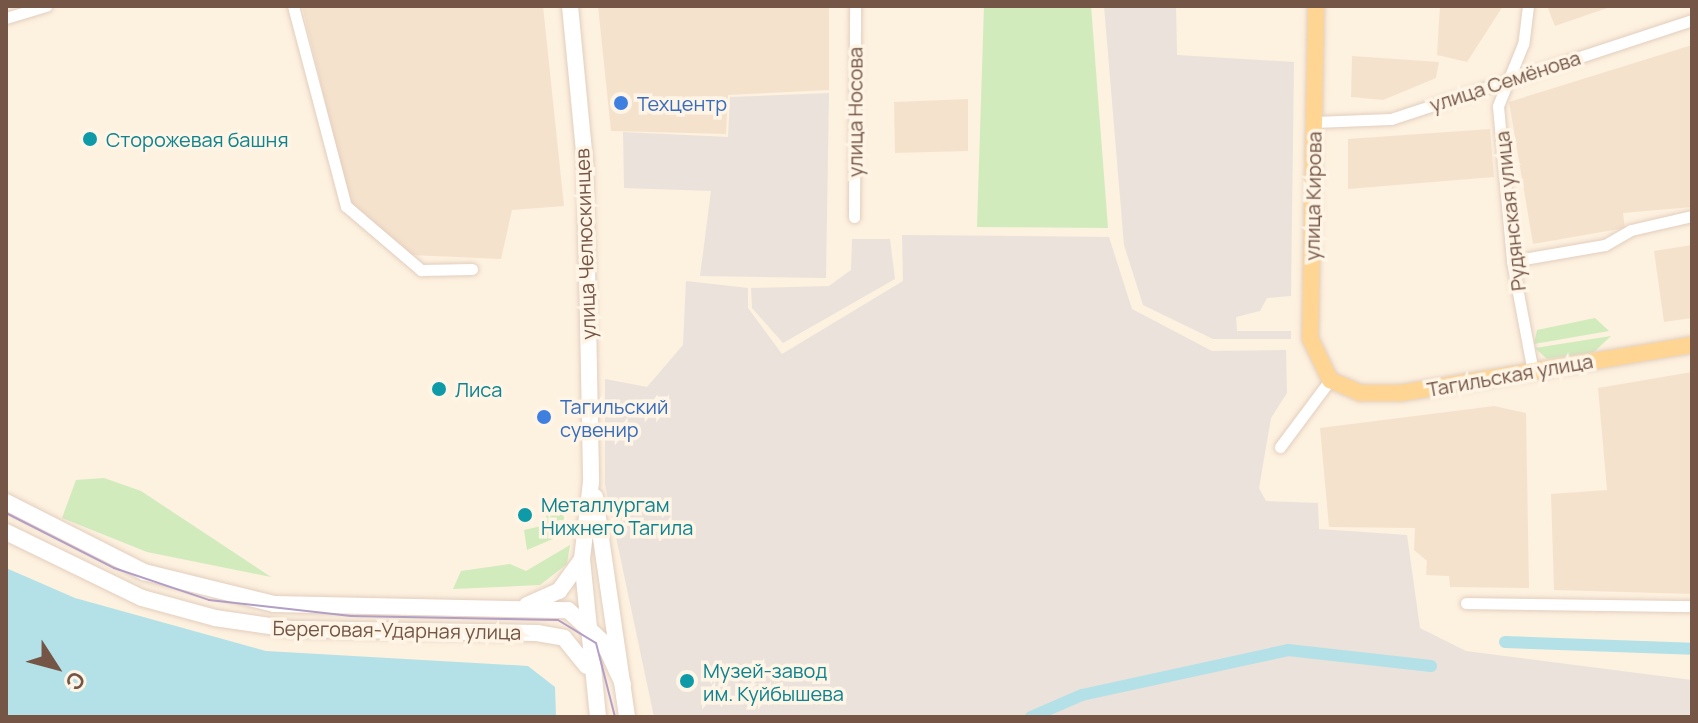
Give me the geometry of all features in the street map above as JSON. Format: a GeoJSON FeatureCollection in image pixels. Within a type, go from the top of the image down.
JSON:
{"type":"FeatureCollection","features":[{"type":"Feature","properties":{"kind":"main road","name":"улица Челюскинцев"},"geometry":{"type":"LineString","coordinates":[[570,6],[585,163],[591,482],[582,559],[598,717]]}},
{"type":"Feature","properties":{"kind":"main road","name":"улица Кирова"},"geometry":{"type":"LineString","coordinates":[[1316,6],[1310,338],[1330,380]]}},
{"type":"Feature","properties":{"kind":"main road","name":"Тагильская улица"},"geometry":{"type":"LineString","coordinates":[[1330,380],[1378,394],[1692,345]]}},
{"type":"Feature","properties":{"kind":"main road","name":"улица Челюскинцев"},"geometry":{"type":"LineString","coordinates":[[591,482],[627,717]]}},
{"type":"Feature","properties":{"kind":"main road","name":"Береговая-Ударная улица"},"geometry":{"type":"LineString","coordinates":[[6,502],[144,572],[236,596],[360,608],[561,608],[586,620]]}},
{"type":"Feature","properties":{"kind":"main road","name":"Береговая-Ударная улица"},"geometry":{"type":"LineString","coordinates":[[6,532],[142,598],[202,615],[290,629],[537,633],[577,648],[592,678]]}},
{"type":"Feature","properties":{"kind":"main road","name":"Береговая-Ударная улица"},"geometry":{"type":"LineString","coordinates":[[522,607],[559,591],[582,559]]}},
{"type":"Feature","properties":{"kind":"main road"},"geometry":{"type":"LineString","coordinates":[[586,620],[623,684]]}},
{"type":"Feature","properties":{"kind":"street"},"geometry":{"type":"LineString","coordinates":[[6,18],[46,6]]}},
{"type":"Feature","properties":{"kind":"street"},"geometry":{"type":"LineString","coordinates":[[293,6],[346,206],[421,270],[472,269]]}},
{"type":"Feature","properties":{"kind":"street","name":"улица Носова"},"geometry":{"type":"LineString","coordinates":[[854,217],[855,6]]}},
{"type":"Feature","properties":{"kind":"street","name":"Рудянская улица"},"geometry":{"type":"LineString","coordinates":[[1528,6],[1523,44],[1498,106],[1512,261],[1533,372]]}},
{"type":"Feature","properties":{"kind":"street","name":"улица Семёнова"},"geometry":{"type":"LineString","coordinates":[[1314,122],[1391,119],[1692,20]]}},
{"type":"Feature","properties":{"kind":"street"},"geometry":{"type":"LineString","coordinates":[[1512,261],[1605,245],[1631,230],[1692,216]]}},
{"type":"Feature","properties":{"kind":"street"},"geometry":{"type":"LineString","coordinates":[[1280,447],[1330,380]]}},
{"type":"Feature","properties":{"kind":"street"},"geometry":{"type":"LineString","coordinates":[[1466,603],[1692,606]]}},
{"type":"Feature","properties":{"kind":"shaded area"},"geometry":{"type":"Polygon","coordinates":[[[302,6],[543,6],[564,206],[512,210],[501,259],[411,255],[351,208],[302,6]]]}},
{"type":"Feature","properties":{"kind":"shaded area"},"geometry":{"type":"Polygon","coordinates":[[[598,6],[829,6],[829,90],[728,95],[726,134],[611,131],[598,6]]]}},
{"type":"Feature","properties":{"kind":"shaded area"},"geometry":{"type":"Polygon","coordinates":[[[1104,6],[1176,6],[1177,55],[1294,62],[1291,296],[1267,298],[1260,311],[1236,317],[1237,331],[1291,331],[1291,339],[1213,339],[1143,305],[1124,245],[1104,6]]]}},
{"type":"Feature","properties":{"kind":"shaded area"},"geometry":{"type":"Polygon","coordinates":[[[1440,6],[1503,6],[1467,62],[1437,55],[1440,6]]]}},
{"type":"Feature","properties":{"kind":"shaded area"},"geometry":{"type":"Polygon","coordinates":[[[1547,6],[1613,6],[1555,26],[1547,6]]]}},
{"type":"Feature","properties":{"kind":"shaded area"},"geometry":{"type":"Polygon","coordinates":[[[1692,45],[1692,207],[1623,213],[1625,228],[1533,244],[1509,102],[1692,45]]]}},
{"type":"Feature","properties":{"kind":"shaded area"},"geometry":{"type":"Polygon","coordinates":[[[1352,56],[1439,62],[1436,78],[1383,100],[1351,97],[1352,56]]]}},
{"type":"Feature","properties":{"kind":"shaded area"},"geometry":{"type":"Polygon","coordinates":[[[829,93],[826,278],[700,276],[711,191],[624,188],[623,132],[728,137],[730,97],[829,93]]]}},
{"type":"Feature","properties":{"kind":"shaded area"},"geometry":{"type":"Polygon","coordinates":[[[968,99],[968,151],[895,153],[894,102],[968,99]]]}},
{"type":"Feature","properties":{"kind":"shaded area"},"geometry":{"type":"Polygon","coordinates":[[[1490,129],[1494,177],[1348,189],[1348,139],[1490,129]]]}},
{"type":"Feature","properties":{"kind":"shaded area"},"geometry":{"type":"Polygon","coordinates":[[[902,235],[1109,237],[1132,309],[1212,351],[1286,350],[1287,393],[1271,418],[1259,488],[1266,501],[1318,503],[1319,529],[1407,535],[1420,628],[1466,651],[1692,680],[1692,717],[654,717],[605,485],[605,379],[647,387],[683,345],[686,281],[748,288],[748,308],[782,354],[903,281],[902,235]]]}},
{"type":"Feature","properties":{"kind":"shaded area"},"geometry":{"type":"Polygon","coordinates":[[[852,239],[890,239],[895,279],[783,343],[752,308],[751,288],[829,286],[851,270],[852,239]]]}},
{"type":"Feature","properties":{"kind":"shaded area"},"geometry":{"type":"Polygon","coordinates":[[[1692,245],[1692,318],[1664,322],[1654,251],[1692,245]]]}},
{"type":"Feature","properties":{"kind":"shaded area"},"geometry":{"type":"Polygon","coordinates":[[[1692,372],[1692,594],[1554,590],[1551,494],[1607,490],[1598,388],[1692,372]]]}},
{"type":"Feature","properties":{"kind":"shaded area"},"geometry":{"type":"Polygon","coordinates":[[[1494,406],[1526,413],[1529,588],[1450,587],[1449,576],[1426,575],[1427,561],[1414,550],[1415,528],[1329,527],[1320,428],[1494,406]]]}},
{"type":"Feature","properties":{"kind":"green space"},"geometry":{"type":"Polygon","coordinates":[[[984,6],[1091,6],[1108,228],[977,227],[984,6]]]}},
{"type":"Feature","properties":{"kind":"green space"},"geometry":{"type":"Polygon","coordinates":[[[1595,318],[1609,331],[1534,344],[1537,330],[1595,318]]]}},
{"type":"Feature","properties":{"kind":"green space"},"geometry":{"type":"Polygon","coordinates":[[[1611,336],[1594,352],[1547,359],[1535,348],[1611,336]]]}},
{"type":"Feature","properties":{"kind":"green space"},"geometry":{"type":"Polygon","coordinates":[[[104,478],[141,491],[271,577],[147,552],[62,518],[76,480],[104,478]]]}},
{"type":"Feature","properties":{"kind":"green space"},"geometry":{"type":"Polygon","coordinates":[[[562,512],[569,532],[527,550],[524,530],[546,525],[546,513],[562,512]]]}},
{"type":"Feature","properties":{"kind":"green space"},"geometry":{"type":"Polygon","coordinates":[[[570,545],[567,564],[540,585],[453,589],[461,571],[510,564],[526,571],[570,545]]]}},
{"type":"Feature","properties":{"kind":"water"},"geometry":{"type":"Polygon","coordinates":[[[6,568],[75,598],[266,651],[528,666],[555,687],[556,717],[6,717],[6,568]]]}},
{"type":"Feature","properties":{"kind":"waterway"},"geometry":{"type":"LineString","coordinates":[[1505,642],[1692,649]]}},
{"type":"Feature","properties":{"kind":"waterway"},"geometry":{"type":"LineString","coordinates":[[1031,717],[1082,695],[1288,650],[1431,666]]}},
{"type":"Feature","properties":{"kind":"tram line"},"geometry":{"type":"LineString","coordinates":[[6,513],[114,568],[209,600],[351,616],[558,620],[596,643],[615,717]]}},
{"type":"Feature","properties":{"kind":"place","name":"Техцентр"},"geometry":{"type":"Point","coordinates":[621,103]}},
{"type":"Feature","properties":{"kind":"place","name":"Сторожевая башня"},"geometry":{"type":"Point","coordinates":[90,139]}},
{"type":"Feature","properties":{"kind":"place","name":"Лиса"},"geometry":{"type":"Point","coordinates":[439,389]}},
{"type":"Feature","properties":{"kind":"place","name":"Тагильский сувенир"},"geometry":{"type":"Point","coordinates":[544,417]}},
{"type":"Feature","properties":{"kind":"place","name":"Металлургам Нижнего Тагила"},"geometry":{"type":"Point","coordinates":[525,515]}},
{"type":"Feature","properties":{"kind":"place","name":"Музей-завод им. Куйбышева"},"geometry":{"type":"Point","coordinates":[687,681]}}]}
